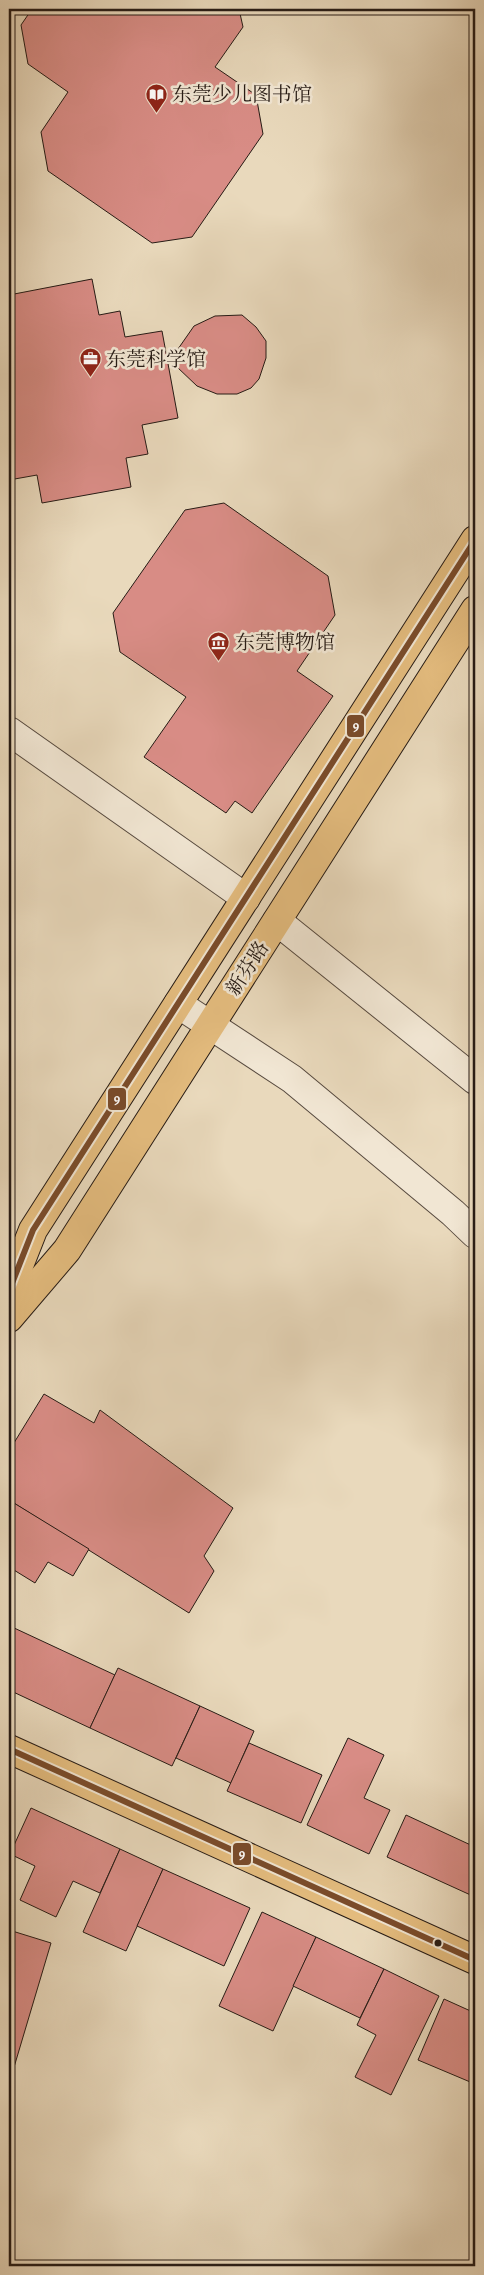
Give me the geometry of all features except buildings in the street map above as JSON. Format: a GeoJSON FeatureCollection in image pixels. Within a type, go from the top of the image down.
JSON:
{"type":"FeatureCollection","features":[{"type":"Feature","properties":{"kind":"main road","name":"新芬路"},"geometry":{"type":"LineString","coordinates":[[9,1291],[33,1230],[475,540]]}},
{"type":"Feature","properties":{"kind":"main road","name":"新芬路"},"geometry":{"type":"LineString","coordinates":[[9,1318],[67,1250],[475,610]]}},
{"type":"Feature","properties":{"kind":"main road"},"geometry":{"type":"LineString","coordinates":[[9,1749],[475,1960]]}},
{"type":"Feature","properties":{"kind":"street"},"geometry":{"type":"LineString","coordinates":[[9,731],[246,898]]}},
{"type":"Feature","properties":{"kind":"street"},"geometry":{"type":"LineString","coordinates":[[277,921],[475,1080]]}},
{"type":"Feature","properties":{"kind":"street"},"geometry":{"type":"LineString","coordinates":[[178,1004],[292,1079],[453,1213],[475,1234]]}},
{"type":"Feature","properties":{"kind":"transit line","name":"9"},"geometry":{"type":"LineString","coordinates":[[9,1291],[33,1230],[475,540]]}},
{"type":"Feature","properties":{"kind":"transit line","name":"9"},"geometry":{"type":"LineString","coordinates":[[9,1749],[475,1960]]}},
{"type":"Feature","properties":{"kind":"place","name":"东莞少儿图书馆"},"geometry":{"type":"Point","coordinates":[156,113]}},
{"type":"Feature","properties":{"kind":"place","name":"东莞科学馆"},"geometry":{"type":"Point","coordinates":[90,378]}},
{"type":"Feature","properties":{"kind":"place","name":"东莞博物馆"},"geometry":{"type":"Point","coordinates":[219,661]}}]}
